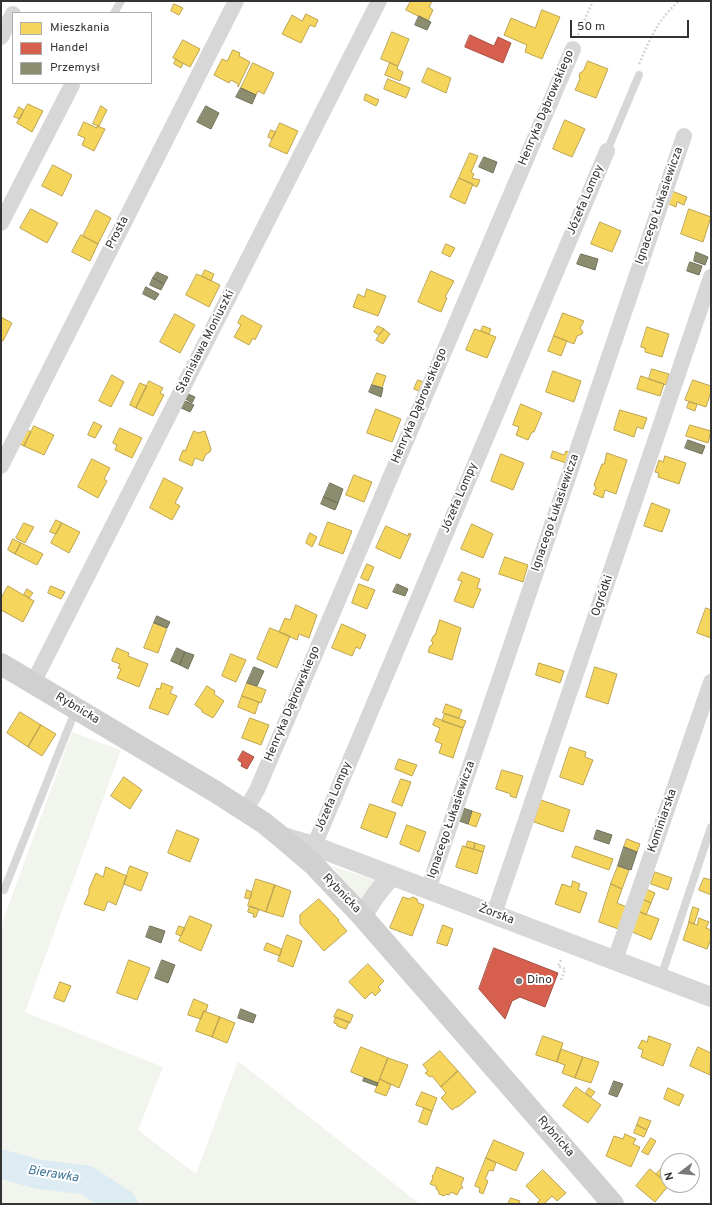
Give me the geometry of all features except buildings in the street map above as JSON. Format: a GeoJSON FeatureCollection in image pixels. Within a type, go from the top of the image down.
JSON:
{"type":"FeatureCollection","features":[{"type":"Feature","properties":{"kind":"main road","name":"Rybnicka"},"geometry":{"type":"LineString","coordinates":[[1,664],[216,792],[280,836],[313,864],[362,916],[613,1204]]}},
{"type":"Feature","properties":{"kind":"street"},"geometry":{"type":"LineString","coordinates":[[14,12],[20,1]]}},
{"type":"Feature","properties":{"kind":"street","name":"Prosta"},"geometry":{"type":"LineString","coordinates":[[1,466],[236,1]]}},
{"type":"Feature","properties":{"kind":"street","name":"Stanisława Moniuszki"},"geometry":{"type":"LineString","coordinates":[[33,683],[379,1]]}},
{"type":"Feature","properties":{"kind":"street"},"geometry":{"type":"LineString","coordinates":[[1,37],[12,15]]}},
{"type":"Feature","properties":{"kind":"street","name":"Henryka Dąbrowskiego"},"geometry":{"type":"LineString","coordinates":[[245,811],[260,782],[573,49]]}},
{"type":"Feature","properties":{"kind":"street"},"geometry":{"type":"LineString","coordinates":[[1,223],[75,84]]}},
{"type":"Feature","properties":{"kind":"street","name":"Ignacego Łukasiewicza"},"geometry":{"type":"LineString","coordinates":[[428,890],[684,136]]}},
{"type":"Feature","properties":{"kind":"street","name":"Józefa Lompy"},"geometry":{"type":"LineString","coordinates":[[314,846],[607,150]]}},
{"type":"Feature","properties":{"kind":"street","name":"Ogródki"},"geometry":{"type":"LineString","coordinates":[[494,914],[711,277]]}},
{"type":"Feature","properties":{"kind":"street","name":"Kominiarska"},"geometry":{"type":"LineString","coordinates":[[615,960],[711,682]]}},
{"type":"Feature","properties":{"kind":"street","name":"Żorska"},"geometry":{"type":"LineString","coordinates":[[280,836],[314,846],[661,978],[710,994]]}},
{"type":"Feature","properties":{"kind":"street"},"geometry":{"type":"LineString","coordinates":[[362,916],[375,896],[391,876]]}},
{"type":"Feature","properties":{"kind":"lane"},"geometry":{"type":"LineString","coordinates":[[115,12],[121,1]]}},
{"type":"Feature","properties":{"kind":"lane"},"geometry":{"type":"LineString","coordinates":[[607,150],[638,75]]}},
{"type":"Feature","properties":{"kind":"lane"},"geometry":{"type":"LineString","coordinates":[[4,890],[76,708]]}},
{"type":"Feature","properties":{"kind":"lane"},"geometry":{"type":"LineString","coordinates":[[661,978],[711,828]]}},
{"type":"Feature","properties":{"kind":"path","name":"Henryka Dąbrowskiego"},"geometry":{"type":"LineString","coordinates":[[573,49],[593,1]]}},
{"type":"Feature","properties":{"kind":"path"},"geometry":{"type":"LineString","coordinates":[[638,75],[638,68],[656,27],[668,10],[679,1]]}},
{"type":"Feature","properties":{"kind":"shaded area"},"geometry":{"type":"Polygon","coordinates":[[[72,732],[121,750],[25,1012],[163,1067],[138,1130],[196,1174],[238,1061],[420,1204],[1,1204],[1,926],[72,732]]]}},
{"type":"Feature","properties":{"kind":"shaded area"},"geometry":{"type":"Polygon","coordinates":[[[332,866],[375,880],[360,899],[332,866]]]}},
{"type":"Feature","properties":{"kind":"waterway","name":"Bierawka"},"geometry":{"type":"LineString","coordinates":[[1,1164],[37,1174],[86,1180],[123,1204]]}},
{"type":"Feature","properties":{"kind":"place","name":"Dino"},"geometry":{"type":"Point","coordinates":[519,981]}}]}
